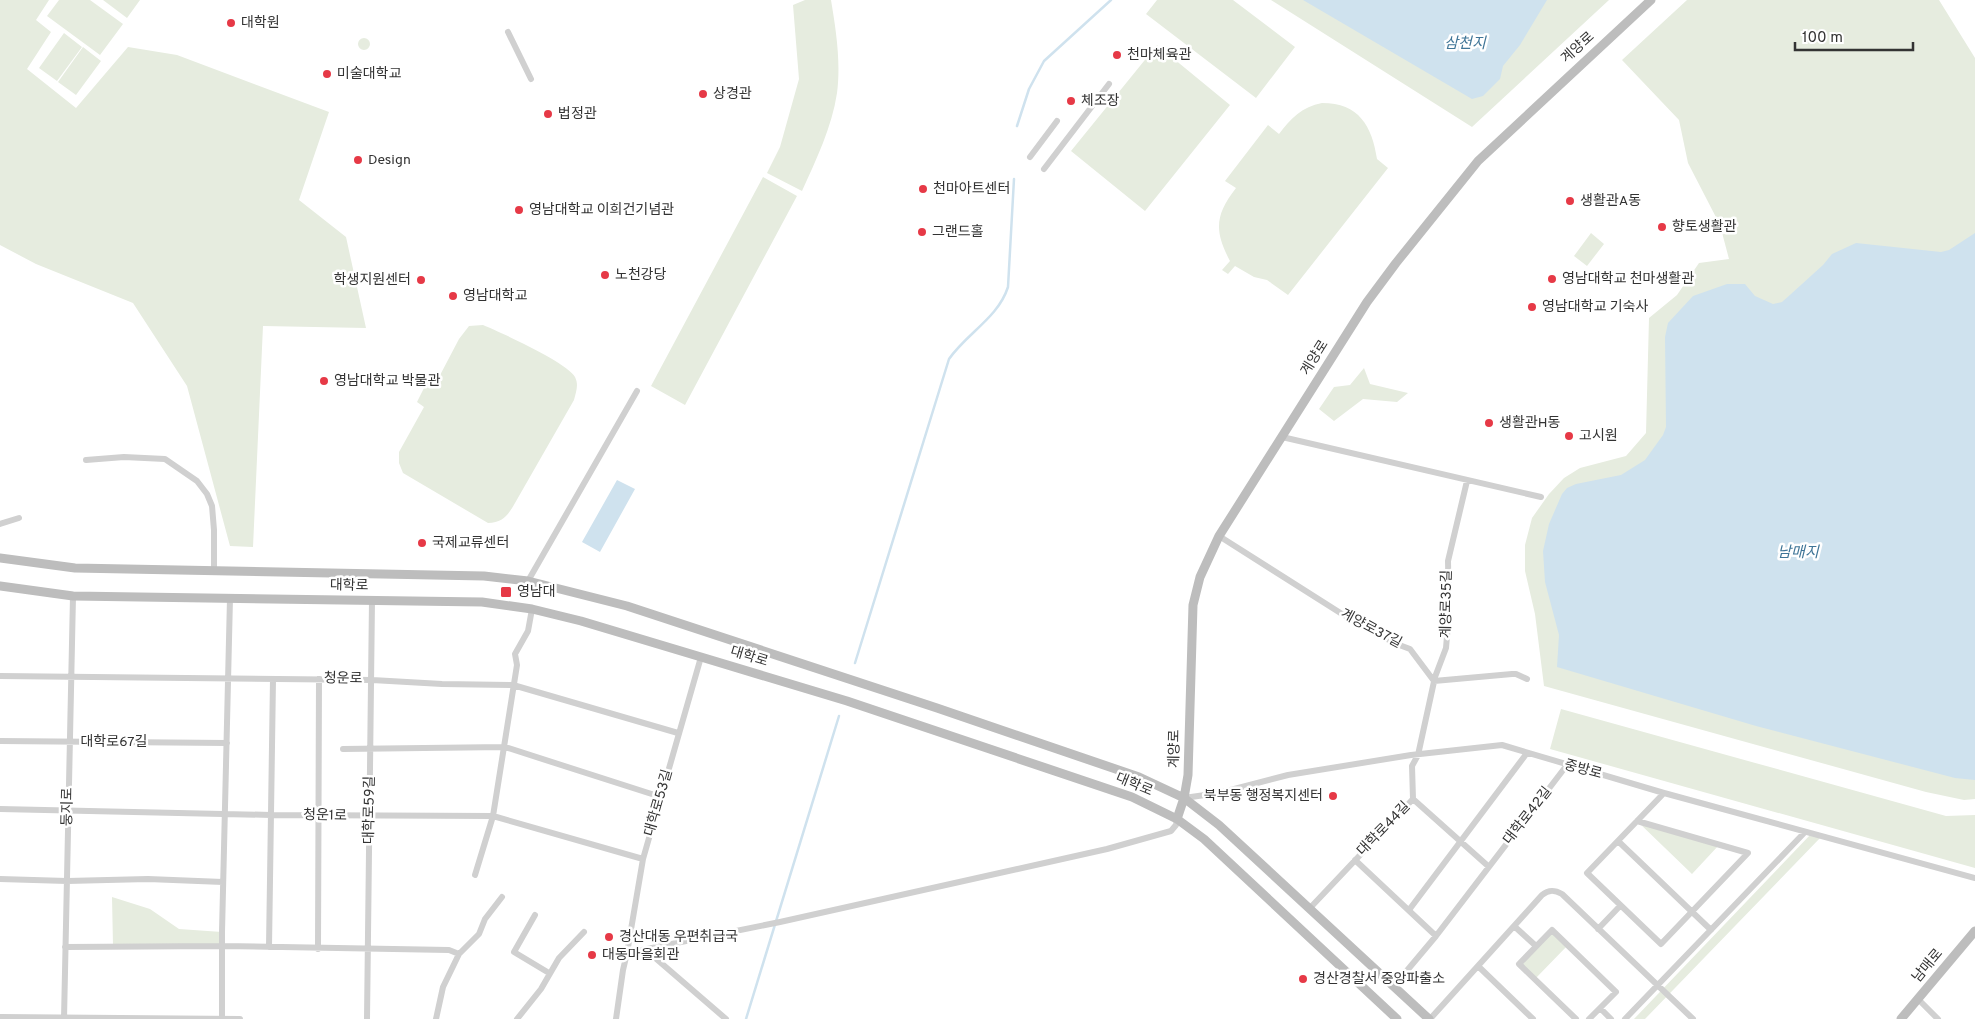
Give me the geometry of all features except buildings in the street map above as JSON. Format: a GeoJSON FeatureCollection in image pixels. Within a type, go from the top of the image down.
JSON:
{"type":"FeatureCollection","features":[{"type":"Feature","properties":{"kind":"main road","name":"계양로"},"geometry":{"type":"LineString","coordinates":[[1177,818],[1184,798],[1188,775],[1193,606],[1200,577],[1219,536],[1367,302],[1478,161],[1651,0]]}},
{"type":"Feature","properties":{"kind":"main road"},"geometry":{"type":"LineString","coordinates":[[0,558],[75,568],[484,576],[528,581],[627,606],[1139,777],[1184,798],[1217,822],[1430,1019]]}},
{"type":"Feature","properties":{"kind":"main road","name":"대학로"},"geometry":{"type":"LineString","coordinates":[[0,586],[73,596],[482,602],[532,609],[581,620],[848,701],[1132,797],[1177,818],[1249,880],[1397,1019]]}},
{"type":"Feature","properties":{"kind":"main road","name":"남매로"},"geometry":{"type":"LineString","coordinates":[[1901,1019],[1975,931]]}},
{"type":"Feature","properties":{"kind":"street"},"geometry":{"type":"LineString","coordinates":[[508,32],[531,79]]}},
{"type":"Feature","properties":{"kind":"street"},"geometry":{"type":"LineString","coordinates":[[1044,169],[1109,84]]}},
{"type":"Feature","properties":{"kind":"street"},"geometry":{"type":"LineString","coordinates":[[1030,157],[1056,121]]}},
{"type":"Feature","properties":{"kind":"street"},"geometry":{"type":"LineString","coordinates":[[528,581],[637,391]]}},
{"type":"Feature","properties":{"kind":"street"},"geometry":{"type":"LineString","coordinates":[[1282,437],[1541,497]]}},
{"type":"Feature","properties":{"kind":"street"},"geometry":{"type":"LineString","coordinates":[[86,460],[124,457],[164,459],[198,481],[207,494],[212,506],[214,570]]}},
{"type":"Feature","properties":{"kind":"street","name":"계양로35길"},"geometry":{"type":"LineString","coordinates":[[1418,754],[1434,681],[1446,648],[1449,612],[1448,561],[1467,481]]}},
{"type":"Feature","properties":{"kind":"street"},"geometry":{"type":"LineString","coordinates":[[0,524],[19,518]]}},
{"type":"Feature","properties":{"kind":"street","name":"계양로37길"},"geometry":{"type":"LineString","coordinates":[[1219,536],[1342,614],[1410,649],[1434,681]]}},
{"type":"Feature","properties":{"kind":"street","name":"둥지로"},"geometry":{"type":"LineString","coordinates":[[64,1019],[73,596]]}},
{"type":"Feature","properties":{"kind":"street"},"geometry":{"type":"LineString","coordinates":[[222,1019],[223,882],[230,598]]}},
{"type":"Feature","properties":{"kind":"street","name":"대학로59길"},"geometry":{"type":"LineString","coordinates":[[367,1019],[372,600]]}},
{"type":"Feature","properties":{"kind":"street"},"geometry":{"type":"LineString","coordinates":[[475,875],[493,816],[517,665],[515,654],[528,631],[532,609]]}},
{"type":"Feature","properties":{"kind":"street","name":"대학로53길"},"geometry":{"type":"LineString","coordinates":[[616,1019],[643,859],[701,657]]}},
{"type":"Feature","properties":{"kind":"street"},"geometry":{"type":"LineString","coordinates":[[1434,681],[1512,674],[1527,679]]}},
{"type":"Feature","properties":{"kind":"street","name":"청운로"},"geometry":{"type":"LineString","coordinates":[[0,676],[319,679],[513,685],[678,734]]}},
{"type":"Feature","properties":{"kind":"street"},"geometry":{"type":"LineString","coordinates":[[269,947],[273,679]]}},
{"type":"Feature","properties":{"kind":"street"},"geometry":{"type":"LineString","coordinates":[[318,948],[319,679]]}},
{"type":"Feature","properties":{"kind":"street","name":"대학로67길"},"geometry":{"type":"LineString","coordinates":[[0,741],[227,743]]}},
{"type":"Feature","properties":{"kind":"street","name":"중방로"},"geometry":{"type":"LineString","coordinates":[[1184,798],[1219,793],[1288,775],[1418,754],[1502,745],[1664,793],[1975,878]]}},
{"type":"Feature","properties":{"kind":"street"},"geometry":{"type":"LineString","coordinates":[[343,749],[505,748],[661,797]]}},
{"type":"Feature","properties":{"kind":"street"},"geometry":{"type":"LineString","coordinates":[[1436,936],[1409,910],[1527,753]]}},
{"type":"Feature","properties":{"kind":"street","name":"대학로44길"},"geometry":{"type":"LineString","coordinates":[[1310,908],[1413,799],[1412,766],[1418,754]]}},
{"type":"Feature","properties":{"kind":"street","name":"대학로42길"},"geometry":{"type":"LineString","coordinates":[[1394,986],[1436,936],[1567,765]]}},
{"type":"Feature","properties":{"kind":"street"},"geometry":{"type":"LineString","coordinates":[[1637,821],[1748,853],[1661,944],[1587,874],[1637,821],[1664,793]]}},
{"type":"Feature","properties":{"kind":"street","name":"대학로44길"},"geometry":{"type":"LineString","coordinates":[[1413,799],[1460,842]]}},
{"type":"Feature","properties":{"kind":"street","name":"청운1로"},"geometry":{"type":"LineString","coordinates":[[0,809],[225,815],[493,816],[643,859]]}},
{"type":"Feature","properties":{"kind":"street"},"geometry":{"type":"LineString","coordinates":[[627,953],[780,922],[1149,838],[1172,831],[1176,825],[1177,818]]}},
{"type":"Feature","properties":{"kind":"street"},"geometry":{"type":"LineString","coordinates":[[1625,1019],[1805,832]]}},
{"type":"Feature","properties":{"kind":"street"},"geometry":{"type":"LineString","coordinates":[[1618,841],[1711,930]]}},
{"type":"Feature","properties":{"kind":"street"},"geometry":{"type":"LineString","coordinates":[[1460,842],[1488,866]]}},
{"type":"Feature","properties":{"kind":"street","name":"대학로44길"},"geometry":{"type":"LineString","coordinates":[[1355,860],[1409,910]]}},
{"type":"Feature","properties":{"kind":"street"},"geometry":{"type":"LineString","coordinates":[[0,879],[67,881],[148,879],[223,882]]}},
{"type":"Feature","properties":{"kind":"street"},"geometry":{"type":"LineString","coordinates":[[1430,1019],[1479,967],[1542,894],[1553,890],[1562,894],[1693,1019]]}},
{"type":"Feature","properties":{"kind":"street"},"geometry":{"type":"LineString","coordinates":[[436,1019],[443,987],[459,954],[479,934],[485,919],[502,898]]}},
{"type":"Feature","properties":{"kind":"street"},"geometry":{"type":"LineString","coordinates":[[1598,929],[1620,906]]}},
{"type":"Feature","properties":{"kind":"street"},"geometry":{"type":"LineString","coordinates":[[535,915],[514,952],[549,973]]}},
{"type":"Feature","properties":{"kind":"street"},"geometry":{"type":"LineString","coordinates":[[1514,926],[1536,946]]}},
{"type":"Feature","properties":{"kind":"street"},"geometry":{"type":"LineString","coordinates":[[1576,1019],[1519,964],[1552,930],[1616,992],[1589,1019]]}},
{"type":"Feature","properties":{"kind":"street"},"geometry":{"type":"LineString","coordinates":[[517,1019],[541,989],[559,958],[584,932]]}},
{"type":"Feature","properties":{"kind":"street"},"geometry":{"type":"LineString","coordinates":[[65,947],[222,946],[449,950],[459,954]]}},
{"type":"Feature","properties":{"kind":"street"},"geometry":{"type":"LineString","coordinates":[[646,950],[726,1019]]}},
{"type":"Feature","properties":{"kind":"street"},"geometry":{"type":"LineString","coordinates":[[1479,967],[1533,1019]]}},
{"type":"Feature","properties":{"kind":"street"},"geometry":{"type":"LineString","coordinates":[[1918,1000],[1938,1019]]}},
{"type":"Feature","properties":{"kind":"street"},"geometry":{"type":"LineString","coordinates":[[1600,1008],[1611,1019]]}},
{"type":"Feature","properties":{"kind":"street"},"geometry":{"type":"LineString","coordinates":[[0,1018],[240,1019]]}},
{"type":"Feature","properties":{"kind":"shaded area"},"geometry":{"type":"Polygon","coordinates":[[[0,0],[49,0],[36,20],[51,32],[27,69],[76,108],[128,47],[177,55],[329,112],[299,200],[346,237],[366,328],[263,326],[253,547],[230,546],[187,386],[133,303],[36,264],[0,245],[0,0]]]}},
{"type":"Feature","properties":{"kind":"shaded area"},"geometry":{"type":"Polygon","coordinates":[[[59,0],[90,0],[123,24],[100,55],[47,16],[59,0]]]}},
{"type":"Feature","properties":{"kind":"shaded area"},"geometry":{"type":"Polygon","coordinates":[[[103,0],[140,0],[127,18],[103,0]]]}},
{"type":"Feature","properties":{"kind":"shaded area"},"geometry":{"type":"Polygon","coordinates":[[[805,0],[831,0],[836,34],[838,70],[835,106],[823,143],[802,191],[767,173],[780,147],[799,79],[793,5],[805,0]]]}},
{"type":"Feature","properties":{"kind":"shaded area"},"geometry":{"type":"Polygon","coordinates":[[[1157,0],[1233,0],[1295,47],[1256,98],[1146,14],[1157,0]]]}},
{"type":"Feature","properties":{"kind":"shaded area"},"geometry":{"type":"Polygon","coordinates":[[[1271,0],[1609,0],[1472,127],[1271,0]]]}},
{"type":"Feature","properties":{"kind":"shaded area","name":"남매지"},"geometry":{"type":"Polygon","coordinates":[[[1687,0],[1939,0],[1975,58],[1975,799],[1964,800],[1926,792],[1544,686],[1535,614],[1525,571],[1525,545],[1532,518],[1549,494],[1564,478],[1580,468],[1626,456],[1646,433],[1649,318],[1677,295],[1699,263],[1729,259],[1720,225],[1688,163],[1679,120],[1622,60],[1687,0]]]}},
{"type":"Feature","properties":{"kind":"shaded area"},"geometry":{"type":"Polygon","coordinates":[[[64,33],[82,47],[57,81],[39,68],[64,33]]]}},
{"type":"Feature","properties":{"kind":"shaded area"},"geometry":{"type":"Polygon","coordinates":[[[362,38],[366,38],[370,44],[366,50],[362,50],[358,46],[358,42],[362,38]]]}},
{"type":"Feature","properties":{"kind":"shaded area"},"geometry":{"type":"Polygon","coordinates":[[[1157,45],[1230,105],[1145,211],[1071,151],[1157,45]]]}},
{"type":"Feature","properties":{"kind":"shaded area"},"geometry":{"type":"Polygon","coordinates":[[[83,47],[101,61],[76,95],[58,82],[83,47]]]}},
{"type":"Feature","properties":{"kind":"shaded area"},"geometry":{"type":"Polygon","coordinates":[[[1322,103],[1346,107],[1362,119],[1371,136],[1377,159],[1388,168],[1288,295],[1267,280],[1254,277],[1235,266],[1228,274],[1222,270],[1230,261],[1221,241],[1219,223],[1224,207],[1236,188],[1225,181],[1268,125],[1279,134],[1303,110],[1322,103]]]}},
{"type":"Feature","properties":{"kind":"shaded area"},"geometry":{"type":"Polygon","coordinates":[[[763,177],[797,196],[685,405],[651,386],[763,177]]]}},
{"type":"Feature","properties":{"kind":"shaded area"},"geometry":{"type":"Polygon","coordinates":[[[1591,233],[1604,244],[1587,266],[1574,256],[1591,233]]]}},
{"type":"Feature","properties":{"kind":"shaded area"},"geometry":{"type":"Polygon","coordinates":[[[483,325],[533,348],[560,364],[575,377],[577,386],[574,400],[510,511],[504,518],[493,523],[488,523],[403,473],[399,463],[399,452],[424,407],[417,402],[428,380],[438,379],[459,339],[469,326],[483,325]]]}},
{"type":"Feature","properties":{"kind":"shaded area"},"geometry":{"type":"Polygon","coordinates":[[[1364,368],[1370,384],[1408,393],[1397,402],[1363,399],[1334,421],[1319,409],[1334,387],[1350,385],[1364,368]]]}},
{"type":"Feature","properties":{"kind":"shaded area"},"geometry":{"type":"Polygon","coordinates":[[[1561,709],[1946,816],[1975,815],[1975,868],[1550,749],[1561,709]]]}},
{"type":"Feature","properties":{"kind":"shaded area"},"geometry":{"type":"Polygon","coordinates":[[[1637,821],[1719,845],[1692,874],[1637,821]]]}},
{"type":"Feature","properties":{"kind":"shaded area"},"geometry":{"type":"Polygon","coordinates":[[[1811,834],[1821,837],[1645,1019],[1634,1019],[1811,834]]]}},
{"type":"Feature","properties":{"kind":"shaded area"},"geometry":{"type":"Polygon","coordinates":[[[112,897],[150,909],[179,929],[222,932],[222,946],[113,946],[112,897]]]}},
{"type":"Feature","properties":{"kind":"shaded area"},"geometry":{"type":"Polygon","coordinates":[[[1552,930],[1568,945],[1535,979],[1519,964],[1552,930]]]}},
{"type":"Feature","properties":{"kind":"water","name":"삼천지"},"geometry":{"type":"Polygon","coordinates":[[[1303,0],[1547,0],[1520,45],[1503,66],[1500,79],[1483,96],[1472,99],[1303,0]]]}},
{"type":"Feature","properties":{"kind":"water","name":"남매지"},"geometry":{"type":"Polygon","coordinates":[[[1975,233],[1975,780],[1955,778],[1756,726],[1557,667],[1559,635],[1545,582],[1543,551],[1549,524],[1562,494],[1567,488],[1576,484],[1621,475],[1645,460],[1663,435],[1666,427],[1665,337],[1668,323],[1693,296],[1727,284],[1745,284],[1755,296],[1773,304],[1782,302],[1823,265],[1832,254],[1856,243],[1941,252],[1949,250],[1975,233]]]}},
{"type":"Feature","properties":{"kind":"water"},"geometry":{"type":"Polygon","coordinates":[[[617,480],[635,489],[600,552],[582,542],[617,480]]]}},
{"type":"Feature","properties":{"kind":"waterway"},"geometry":{"type":"LineString","coordinates":[[1017,126],[1029,89],[1044,61],[1111,0]]}},
{"type":"Feature","properties":{"kind":"waterway"},"geometry":{"type":"LineString","coordinates":[[855,663],[949,359],[990,317],[1008,287],[1014,179]]}},
{"type":"Feature","properties":{"kind":"waterway"},"geometry":{"type":"LineString","coordinates":[[746,1019],[839,716]]}},
{"type":"Feature","properties":{"kind":"place","name":"대학원"},"geometry":{"type":"Point","coordinates":[231,23]}},
{"type":"Feature","properties":{"kind":"place","name":"천마체육관"},"geometry":{"type":"Point","coordinates":[1117,55]}},
{"type":"Feature","properties":{"kind":"place","name":"미술대학교"},"geometry":{"type":"Point","coordinates":[327,74]}},
{"type":"Feature","properties":{"kind":"place","name":"상경관"},"geometry":{"type":"Point","coordinates":[703,94]}},
{"type":"Feature","properties":{"kind":"place","name":"체조장"},"geometry":{"type":"Point","coordinates":[1071,101]}},
{"type":"Feature","properties":{"kind":"place","name":"법정관"},"geometry":{"type":"Point","coordinates":[548,114]}},
{"type":"Feature","properties":{"kind":"place","name":"Design"},"geometry":{"type":"Point","coordinates":[358,160]}},
{"type":"Feature","properties":{"kind":"place","name":"천마아트센터"},"geometry":{"type":"Point","coordinates":[923,189]}},
{"type":"Feature","properties":{"kind":"place","name":"생활관A동"},"geometry":{"type":"Point","coordinates":[1570,201]}},
{"type":"Feature","properties":{"kind":"place","name":"영남대학교 이희건기념관"},"geometry":{"type":"Point","coordinates":[519,210]}},
{"type":"Feature","properties":{"kind":"place","name":"향토생활관"},"geometry":{"type":"Point","coordinates":[1662,227]}},
{"type":"Feature","properties":{"kind":"place","name":"그랜드홀"},"geometry":{"type":"Point","coordinates":[922,232]}},
{"type":"Feature","properties":{"kind":"place","name":"노천강당"},"geometry":{"type":"Point","coordinates":[605,275]}},
{"type":"Feature","properties":{"kind":"place","name":"영남대학교 천마생활관"},"geometry":{"type":"Point","coordinates":[1552,279]}},
{"type":"Feature","properties":{"kind":"place","name":"학생지원센터"},"geometry":{"type":"Point","coordinates":[421,280]}},
{"type":"Feature","properties":{"kind":"place","name":"영남대학교"},"geometry":{"type":"Point","coordinates":[453,296]}},
{"type":"Feature","properties":{"kind":"place","name":"영남대학교 기숙사"},"geometry":{"type":"Point","coordinates":[1532,307]}},
{"type":"Feature","properties":{"kind":"place","name":"영남대학교 박물관"},"geometry":{"type":"Point","coordinates":[324,381]}},
{"type":"Feature","properties":{"kind":"place","name":"생활관H동"},"geometry":{"type":"Point","coordinates":[1489,423]}},
{"type":"Feature","properties":{"kind":"place","name":"고시원"},"geometry":{"type":"Point","coordinates":[1569,436]}},
{"type":"Feature","properties":{"kind":"place","name":"국제교류센터"},"geometry":{"type":"Point","coordinates":[422,543]}},
{"type":"Feature","properties":{"kind":"place","name":"영남대"},"geometry":{"type":"Point","coordinates":[506,592]}},
{"type":"Feature","properties":{"kind":"place","name":"북부동 행정복지센터"},"geometry":{"type":"Point","coordinates":[1333,796]}},
{"type":"Feature","properties":{"kind":"place","name":"경산대동 우편취급국"},"geometry":{"type":"Point","coordinates":[609,937]}},
{"type":"Feature","properties":{"kind":"place","name":"대동마을회관"},"geometry":{"type":"Point","coordinates":[592,955]}},
{"type":"Feature","properties":{"kind":"place","name":"경산경찰서 중앙파출소"},"geometry":{"type":"Point","coordinates":[1303,979]}}]}
